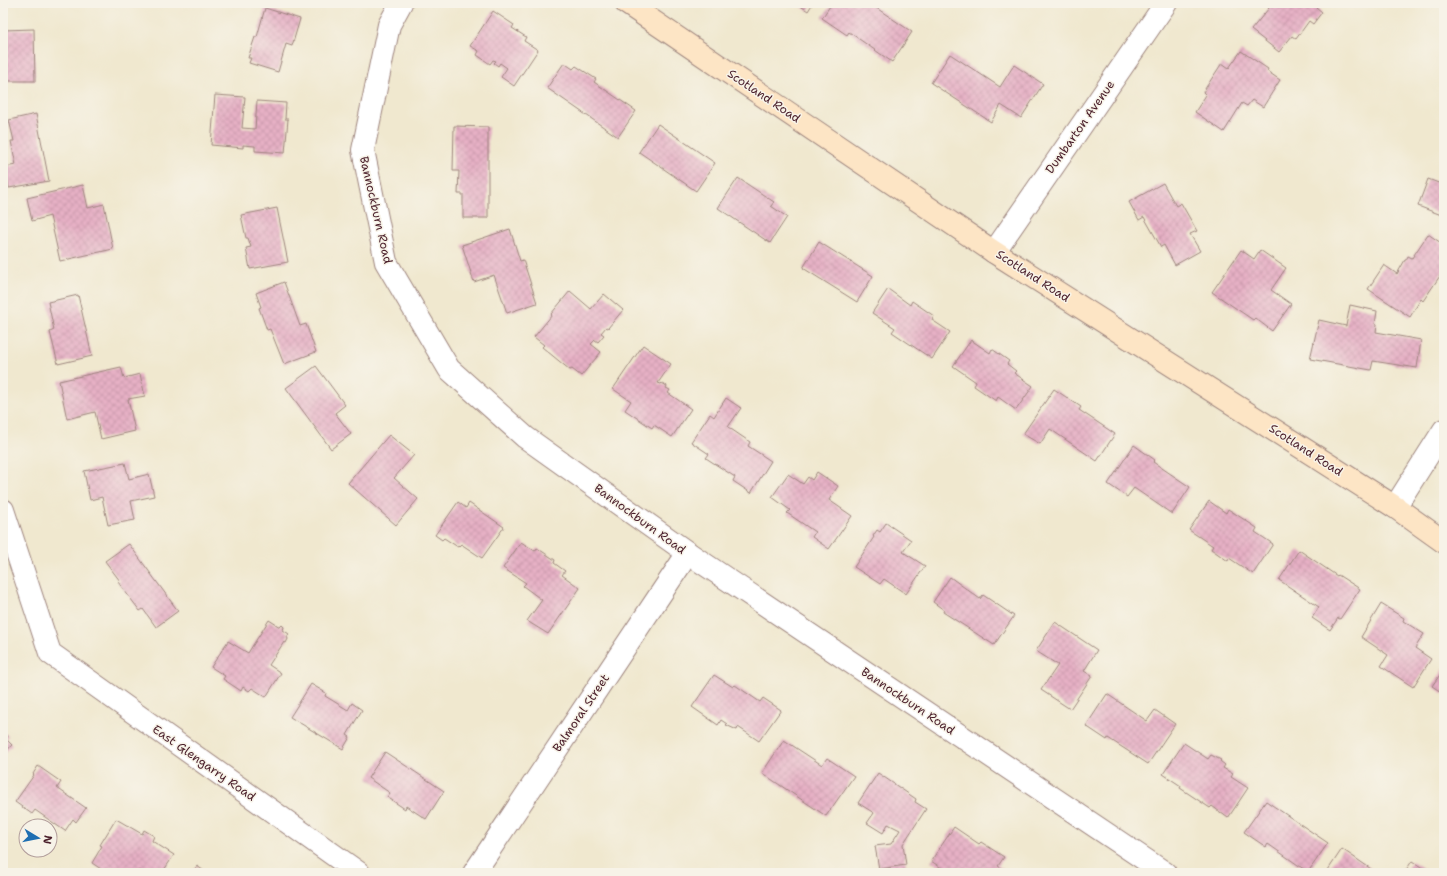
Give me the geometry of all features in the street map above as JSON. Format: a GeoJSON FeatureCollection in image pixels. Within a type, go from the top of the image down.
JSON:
{"type":"FeatureCollection","features":[{"type":"Feature","properties":{"kind":"street","name":"Bannockburn Road"},"geometry":{"type":"LineString","coordinates":[[401,3],[389,25],[363,150],[386,262],[449,369],[525,437],[688,553],[1165,873]]}},
{"type":"Feature","properties":{"kind":"street","name":"Scotland Road"},"geometry":{"type":"LineString","coordinates":[[626,3],[994,252],[1395,507],[1444,542]]}},
{"type":"Feature","properties":{"kind":"street","name":"Dumbarton Avenue"},"geometry":{"type":"LineString","coordinates":[[994,252],[1166,3]]}},
{"type":"Feature","properties":{"kind":"street"},"geometry":{"type":"LineString","coordinates":[[1395,507],[1444,430]]}},
{"type":"Feature","properties":{"kind":"street","name":"East Glengarry Road"},"geometry":{"type":"LineString","coordinates":[[3,510],[50,653],[359,873]]}},
{"type":"Feature","properties":{"kind":"street","name":"Balmoral Street"},"geometry":{"type":"LineString","coordinates":[[474,873],[688,553]]}},
{"type":"Feature","properties":{"kind":"building"},"geometry":{"type":"Polygon","coordinates":[[[796,3],[813,3],[808,11],[796,3]]]}},
{"type":"Feature","properties":{"kind":"building"},"geometry":{"type":"Polygon","coordinates":[[[832,3],[869,3],[912,32],[892,62],[849,32],[847,35],[822,18],[832,3]]]}},
{"type":"Feature","properties":{"kind":"building"},"geometry":{"type":"Polygon","coordinates":[[[1268,3],[1320,3],[1316,7],[1322,12],[1313,24],[1309,21],[1296,39],[1292,36],[1279,52],[1251,30],[1269,8],[1267,5],[1268,3]]]}},
{"type":"Feature","properties":{"kind":"building"},"geometry":{"type":"Polygon","coordinates":[[[265,8],[300,19],[292,46],[286,44],[278,72],[249,63],[251,58],[248,58],[255,37],[257,37],[265,8]]]}},
{"type":"Feature","properties":{"kind":"building"},"geometry":{"type":"Polygon","coordinates":[[[493,11],[514,25],[512,28],[526,37],[524,41],[538,50],[514,86],[501,77],[507,68],[500,63],[498,66],[494,63],[496,61],[493,60],[490,64],[477,55],[479,51],[470,46],[493,11]]]}},
{"type":"Feature","properties":{"kind":"building"},"geometry":{"type":"Polygon","coordinates":[[[34,29],[35,81],[6,81],[6,55],[3,55],[3,30],[34,29]]]}},
{"type":"Feature","properties":{"kind":"building"},"geometry":{"type":"Polygon","coordinates":[[[1241,51],[1268,69],[1267,71],[1280,80],[1263,107],[1252,100],[1247,106],[1242,103],[1224,132],[1195,112],[1206,95],[1203,92],[1222,63],[1229,68],[1241,51]]]}},
{"type":"Feature","properties":{"kind":"building"},"geometry":{"type":"Polygon","coordinates":[[[950,54],[1000,87],[1014,65],[1043,84],[1021,118],[1001,105],[991,122],[931,83],[950,54]]]}},
{"type":"Feature","properties":{"kind":"building"},"geometry":{"type":"Polygon","coordinates":[[[564,63],[573,69],[576,66],[596,79],[594,82],[636,111],[618,137],[547,88],[564,63]]]}},
{"type":"Feature","properties":{"kind":"building"},"geometry":{"type":"Polygon","coordinates":[[[215,95],[245,97],[242,128],[255,129],[257,101],[286,103],[285,119],[288,119],[285,153],[255,151],[255,146],[243,145],[243,148],[211,145],[215,95]]]}},
{"type":"Feature","properties":{"kind":"building"},"geometry":{"type":"Polygon","coordinates":[[[36,114],[49,181],[9,188],[5,167],[16,165],[11,141],[14,141],[9,120],[36,114]]]}},
{"type":"Feature","properties":{"kind":"building"},"geometry":{"type":"Polygon","coordinates":[[[658,124],[715,163],[696,191],[639,152],[658,124]]]}},
{"type":"Feature","properties":{"kind":"building"},"geometry":{"type":"Polygon","coordinates":[[[454,126],[488,127],[488,218],[463,218],[463,194],[458,194],[459,171],[453,171],[454,126]]]}},
{"type":"Feature","properties":{"kind":"building"},"geometry":{"type":"Polygon","coordinates":[[[738,178],[774,202],[771,206],[787,217],[770,243],[718,208],[738,178]]]}},
{"type":"Feature","properties":{"kind":"building"},"geometry":{"type":"Polygon","coordinates":[[[1428,179],[1444,185],[1444,216],[1418,206],[1428,179]]]}},
{"type":"Feature","properties":{"kind":"building"},"geometry":{"type":"Polygon","coordinates":[[[1163,183],[1176,206],[1181,203],[1197,231],[1190,234],[1200,251],[1175,265],[1164,245],[1161,247],[1144,217],[1139,220],[1129,202],[1163,183]]]}},
{"type":"Feature","properties":{"kind":"building"},"geometry":{"type":"Polygon","coordinates":[[[83,185],[88,208],[104,204],[113,249],[60,261],[50,216],[32,221],[27,198],[83,185]]]}},
{"type":"Feature","properties":{"kind":"building"},"geometry":{"type":"Polygon","coordinates":[[[277,208],[288,262],[250,269],[246,248],[251,247],[248,238],[246,238],[241,215],[277,208]]]}},
{"type":"Feature","properties":{"kind":"building"},"geometry":{"type":"Polygon","coordinates":[[[510,229],[520,261],[523,260],[537,303],[507,313],[494,275],[474,282],[462,245],[510,229]]]}},
{"type":"Feature","properties":{"kind":"building"},"geometry":{"type":"Polygon","coordinates":[[[1428,234],[1444,245],[1444,270],[1423,301],[1421,299],[1410,317],[1368,289],[1384,265],[1397,274],[1408,256],[1412,258],[1428,234]]]}},
{"type":"Feature","properties":{"kind":"building"},"geometry":{"type":"Polygon","coordinates":[[[819,242],[873,276],[857,302],[803,268],[819,242]]]}},
{"type":"Feature","properties":{"kind":"building"},"geometry":{"type":"Polygon","coordinates":[[[1241,250],[1254,259],[1260,250],[1286,268],[1271,290],[1291,304],[1272,331],[1255,318],[1253,320],[1212,292],[1241,250]]]}},
{"type":"Feature","properties":{"kind":"building"},"geometry":{"type":"Polygon","coordinates":[[[284,282],[300,326],[306,324],[316,352],[284,364],[270,329],[267,330],[259,308],[261,307],[256,293],[284,282]]]}},
{"type":"Feature","properties":{"kind":"building"},"geometry":{"type":"Polygon","coordinates":[[[888,289],[910,305],[912,301],[934,316],[932,320],[950,332],[932,359],[892,332],[895,328],[872,313],[888,289]]]}},
{"type":"Feature","properties":{"kind":"building"},"geometry":{"type":"Polygon","coordinates":[[[570,291],[591,309],[604,294],[623,310],[608,328],[606,327],[601,333],[604,335],[598,342],[595,340],[591,344],[601,352],[581,376],[572,369],[570,370],[542,347],[544,345],[534,337],[570,291]]]}},
{"type":"Feature","properties":{"kind":"building"},"geometry":{"type":"Polygon","coordinates":[[[78,295],[92,356],[58,364],[50,332],[54,330],[48,302],[78,295]]]}},
{"type":"Feature","properties":{"kind":"building"},"geometry":{"type":"Polygon","coordinates":[[[1350,305],[1377,311],[1375,324],[1377,324],[1376,332],[1421,340],[1417,368],[1373,361],[1371,370],[1310,359],[1319,320],[1346,326],[1350,305]]]}},
{"type":"Feature","properties":{"kind":"building"},"geometry":{"type":"Polygon","coordinates":[[[971,340],[990,353],[992,349],[1009,361],[1007,364],[1016,371],[1014,373],[1033,386],[1016,410],[998,397],[996,401],[974,386],[976,382],[953,366],[971,340]]]}},
{"type":"Feature","properties":{"kind":"building"},"geometry":{"type":"Polygon","coordinates":[[[643,345],[671,364],[658,383],[662,383],[667,386],[666,388],[670,390],[668,393],[691,409],[672,437],[654,425],[652,428],[625,410],[631,401],[613,389],[643,345]]]}},
{"type":"Feature","properties":{"kind":"building"},"geometry":{"type":"Polygon","coordinates":[[[316,366],[345,405],[335,413],[351,434],[331,449],[286,388],[316,366]]]}},
{"type":"Feature","properties":{"kind":"building"},"geometry":{"type":"Polygon","coordinates":[[[121,367],[124,378],[140,374],[145,396],[128,399],[135,431],[101,439],[95,412],[67,419],[59,381],[121,367]]]}},
{"type":"Feature","properties":{"kind":"building"},"geometry":{"type":"Polygon","coordinates":[[[1054,389],[1081,407],[1079,410],[1115,434],[1097,461],[1050,429],[1040,444],[1023,434],[1054,389]]]}},
{"type":"Feature","properties":{"kind":"building"},"geometry":{"type":"Polygon","coordinates":[[[726,398],[741,408],[728,427],[750,442],[748,446],[771,461],[751,493],[733,481],[735,477],[706,458],[709,454],[691,442],[710,414],[714,417],[726,398]]]}},
{"type":"Feature","properties":{"kind":"building"},"geometry":{"type":"Polygon","coordinates":[[[389,435],[414,455],[394,478],[418,499],[396,525],[348,483],[389,435]]]}},
{"type":"Feature","properties":{"kind":"building"},"geometry":{"type":"Polygon","coordinates":[[[1134,445],[1155,460],[1153,462],[1190,487],[1172,514],[1134,488],[1127,497],[1108,484],[1134,445]]]}},
{"type":"Feature","properties":{"kind":"building"},"geometry":{"type":"Polygon","coordinates":[[[125,463],[129,479],[149,474],[154,496],[131,501],[135,520],[108,525],[102,497],[90,500],[84,471],[125,463]]]}},
{"type":"Feature","properties":{"kind":"building"},"geometry":{"type":"Polygon","coordinates":[[[817,472],[838,486],[829,500],[852,516],[829,549],[812,537],[815,532],[787,513],[790,510],[772,497],[788,474],[803,484],[808,477],[812,480],[817,472]]]}},
{"type":"Feature","properties":{"kind":"building"},"geometry":{"type":"Polygon","coordinates":[[[1209,501],[1226,513],[1228,509],[1257,528],[1255,532],[1273,544],[1253,574],[1229,558],[1228,561],[1211,549],[1213,546],[1189,530],[1209,501]]]}},
{"type":"Feature","properties":{"kind":"building"},"geometry":{"type":"Polygon","coordinates":[[[458,502],[466,508],[469,503],[504,527],[482,558],[461,544],[458,547],[444,538],[442,540],[435,535],[458,502]]]}},
{"type":"Feature","properties":{"kind":"building"},"geometry":{"type":"Polygon","coordinates":[[[886,523],[911,540],[903,552],[925,566],[906,594],[884,579],[880,584],[854,567],[877,530],[880,532],[886,523]]]}},
{"type":"Feature","properties":{"kind":"building"},"geometry":{"type":"Polygon","coordinates":[[[521,542],[535,551],[537,548],[555,560],[554,563],[565,571],[562,575],[580,588],[548,634],[527,621],[542,600],[523,586],[526,583],[503,568],[521,542]]]}},
{"type":"Feature","properties":{"kind":"building"},"geometry":{"type":"Polygon","coordinates":[[[129,544],[178,611],[156,627],[143,609],[140,611],[118,582],[120,581],[105,561],[129,544]]]}},
{"type":"Feature","properties":{"kind":"building"},"geometry":{"type":"Polygon","coordinates":[[[1299,550],[1337,576],[1338,575],[1360,589],[1340,619],[1338,618],[1330,630],[1312,618],[1319,607],[1279,580],[1299,550]]]}},
{"type":"Feature","properties":{"kind":"building"},"geometry":{"type":"Polygon","coordinates":[[[950,577],[980,599],[983,595],[1014,616],[994,645],[943,612],[944,610],[933,602],[950,577]]]}},
{"type":"Feature","properties":{"kind":"building"},"geometry":{"type":"Polygon","coordinates":[[[1381,604],[1404,618],[1403,621],[1424,634],[1415,648],[1431,659],[1413,687],[1381,666],[1388,655],[1361,637],[1381,604]]]}},
{"type":"Feature","properties":{"kind":"building"},"geometry":{"type":"Polygon","coordinates":[[[269,620],[280,627],[282,625],[284,627],[283,630],[289,634],[286,643],[284,642],[269,665],[281,673],[266,697],[252,688],[249,691],[243,687],[241,691],[223,679],[225,676],[211,667],[228,641],[248,653],[269,620]]]}},
{"type":"Feature","properties":{"kind":"building"},"geometry":{"type":"Polygon","coordinates":[[[1055,622],[1097,650],[1084,671],[1092,676],[1070,709],[1041,690],[1058,665],[1036,651],[1055,622]]]}},
{"type":"Feature","properties":{"kind":"building"},"geometry":{"type":"Polygon","coordinates":[[[1444,669],[1444,694],[1432,686],[1444,669]]]}},
{"type":"Feature","properties":{"kind":"building"},"geometry":{"type":"Polygon","coordinates":[[[714,675],[733,687],[735,685],[760,702],[763,698],[781,710],[759,741],[738,727],[737,730],[726,725],[727,724],[721,720],[718,725],[692,707],[714,675]]]}},
{"type":"Feature","properties":{"kind":"building"},"geometry":{"type":"Polygon","coordinates":[[[311,684],[326,693],[325,696],[348,710],[352,703],[362,710],[347,735],[350,737],[343,749],[290,717],[311,684]]]}},
{"type":"Feature","properties":{"kind":"building"},"geometry":{"type":"Polygon","coordinates":[[[1107,694],[1147,721],[1155,710],[1175,724],[1148,764],[1108,738],[1107,740],[1086,726],[1107,694]]]}},
{"type":"Feature","properties":{"kind":"building"},"geometry":{"type":"Polygon","coordinates":[[[3,732],[8,736],[6,739],[12,745],[3,755],[3,732]]]}},
{"type":"Feature","properties":{"kind":"building"},"geometry":{"type":"Polygon","coordinates":[[[784,740],[822,765],[827,758],[854,776],[826,816],[762,773],[784,740]]]}},
{"type":"Feature","properties":{"kind":"building"},"geometry":{"type":"Polygon","coordinates":[[[1184,743],[1208,759],[1211,755],[1221,760],[1220,761],[1225,765],[1223,768],[1233,774],[1231,777],[1248,788],[1228,818],[1212,806],[1210,808],[1180,788],[1181,786],[1163,774],[1184,743]]]}},
{"type":"Feature","properties":{"kind":"building"},"geometry":{"type":"Polygon","coordinates":[[[385,752],[444,791],[426,819],[406,806],[405,809],[387,797],[390,793],[368,778],[385,752]]]}},
{"type":"Feature","properties":{"kind":"building"},"geometry":{"type":"Polygon","coordinates":[[[38,766],[61,782],[57,788],[86,808],[76,822],[73,819],[65,831],[58,826],[58,818],[46,818],[35,810],[32,814],[15,802],[34,775],[33,774],[38,766]]]}},
{"type":"Feature","properties":{"kind":"building"},"geometry":{"type":"Polygon","coordinates":[[[878,773],[916,799],[915,802],[926,809],[903,844],[906,865],[879,869],[875,846],[891,844],[900,830],[888,824],[883,833],[867,823],[874,813],[858,803],[878,773]]]}},
{"type":"Feature","properties":{"kind":"building"},"geometry":{"type":"Polygon","coordinates":[[[1266,801],[1328,843],[1308,872],[1268,844],[1266,847],[1244,832],[1266,801]]]}},
{"type":"Feature","properties":{"kind":"building"},"geometry":{"type":"Polygon","coordinates":[[[116,819],[142,834],[144,830],[154,836],[152,841],[174,855],[162,873],[144,873],[139,870],[137,873],[107,873],[92,863],[102,846],[100,845],[116,819]]]}},
{"type":"Feature","properties":{"kind":"building"},"geometry":{"type":"Polygon","coordinates":[[[954,827],[979,844],[981,842],[1004,857],[998,866],[1009,873],[949,873],[931,861],[954,827]]]}},
{"type":"Feature","properties":{"kind":"building"},"geometry":{"type":"Polygon","coordinates":[[[1342,849],[1377,873],[1326,873],[1342,849]]]}},
{"type":"Feature","properties":{"kind":"building"},"geometry":{"type":"Polygon","coordinates":[[[1412,861],[1427,871],[1426,873],[1404,873],[1412,861]]]}},
{"type":"Feature","properties":{"kind":"building"},"geometry":{"type":"Polygon","coordinates":[[[197,866],[207,873],[192,873],[197,866]]]}}]}
